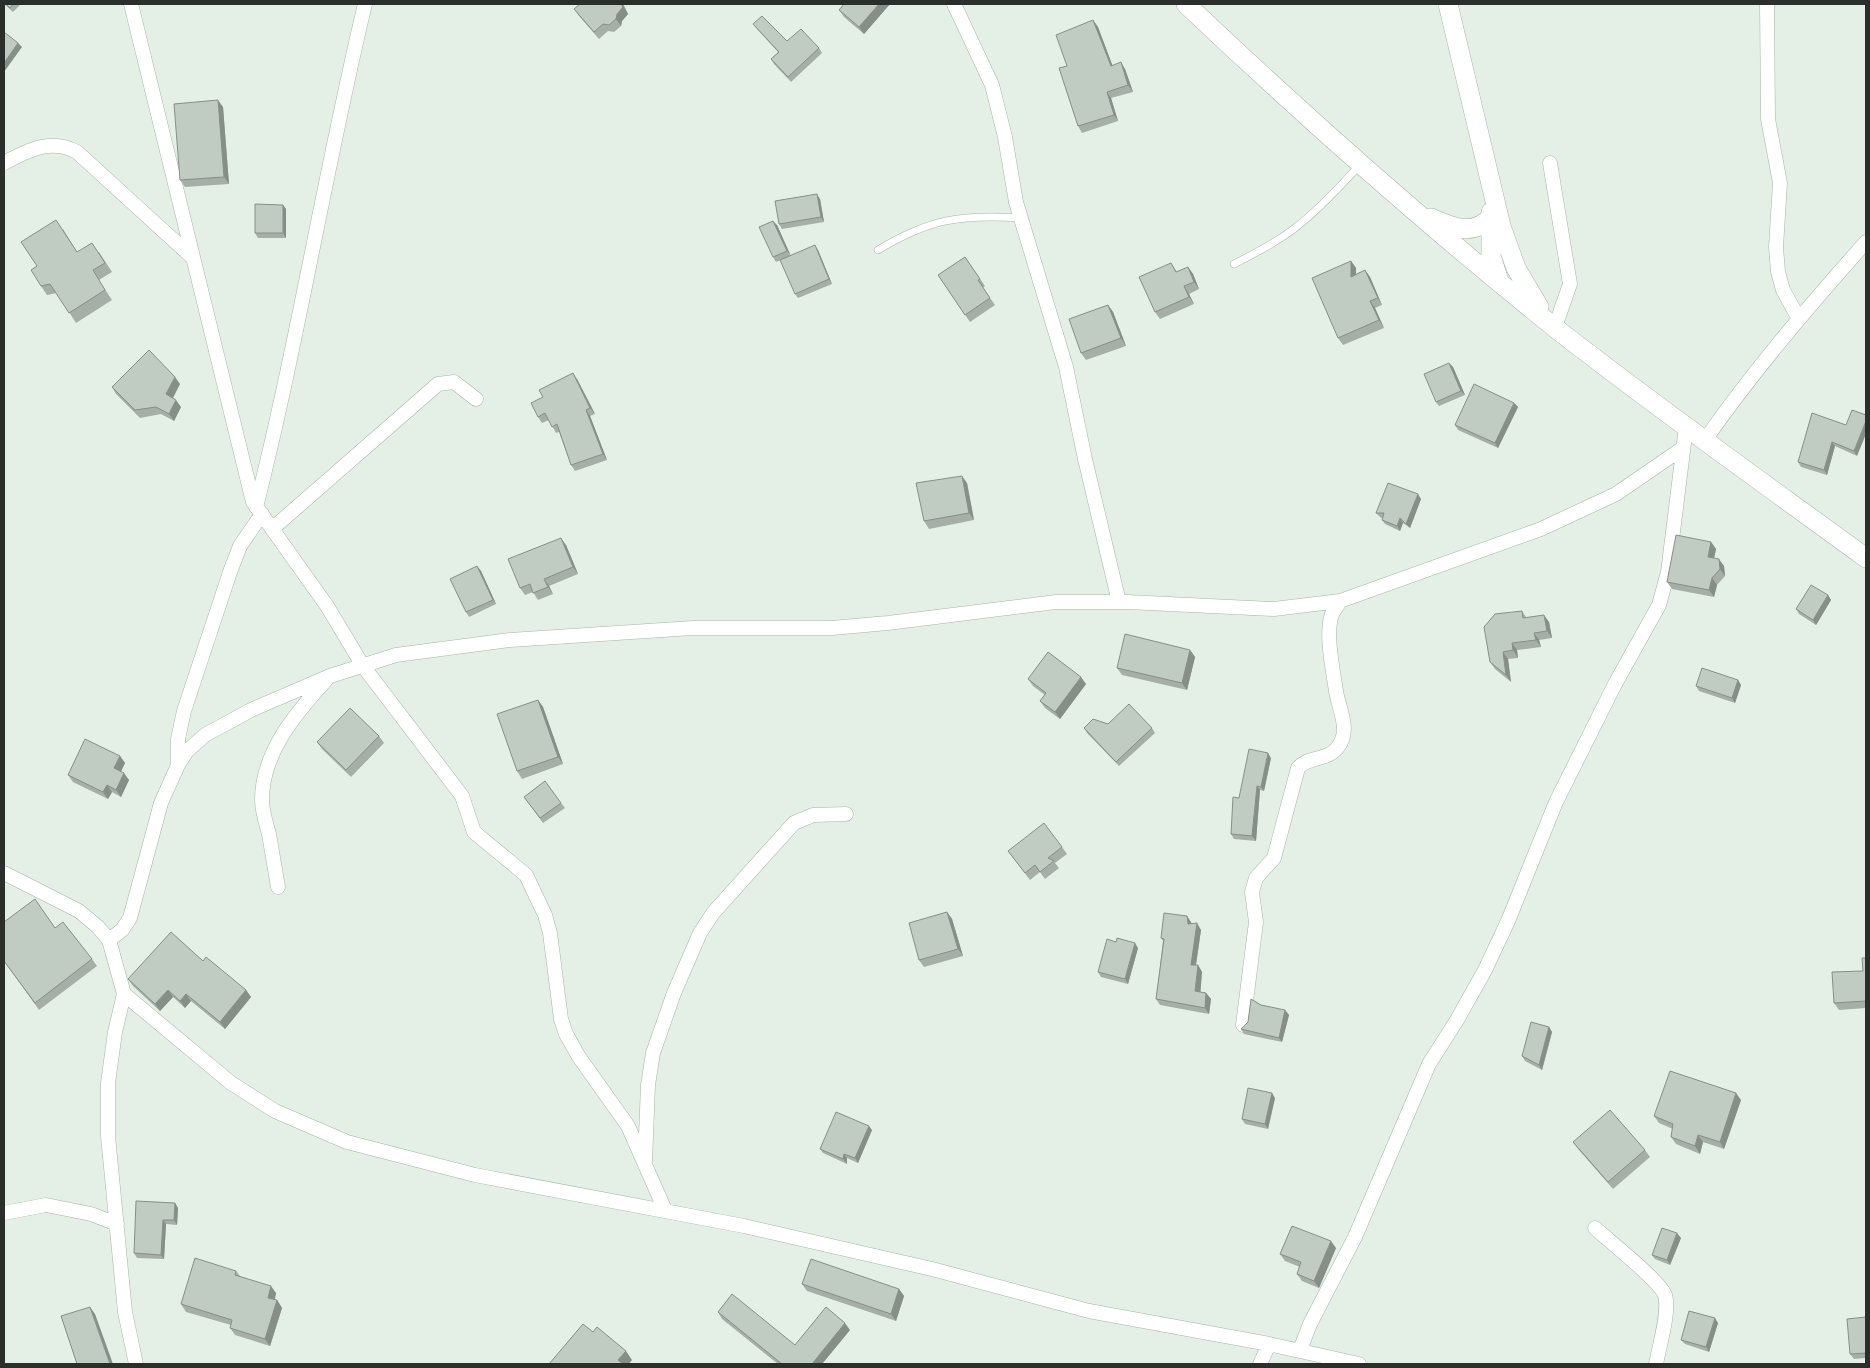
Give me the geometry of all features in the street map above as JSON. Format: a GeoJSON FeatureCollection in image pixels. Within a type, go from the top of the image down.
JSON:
{"type":"FeatureCollection","features":[{"type":"Feature","properties":{"kind":"main road"},"geometry":{"type":"LineString","coordinates":[[1186,4],[1258,72],[1361,164],[1499,282],[1686,427],[1866,558]]}},
{"type":"Feature","properties":{"kind":"main road"},"geometry":{"type":"LineString","coordinates":[[1448,4],[1501,226],[1516,268],[1531,297],[1555,327]]}},
{"type":"Feature","properties":{"kind":"main road"},"geometry":{"type":"LineString","coordinates":[[1491,189],[1491,256],[1499,282]]}},
{"type":"Feature","properties":{"kind":"main road"},"geometry":{"type":"LineString","coordinates":[[1420,214],[1467,230],[1482,226],[1491,218]]}},
{"type":"Feature","properties":{"kind":"street"},"geometry":{"type":"LineString","coordinates":[[131,4],[253,502],[327,606],[363,666],[462,796],[474,832],[526,875],[545,916],[550,934],[555,989],[566,1034],[579,1057],[628,1126],[665,1210]]}},
{"type":"Feature","properties":{"kind":"street"},"geometry":{"type":"LineString","coordinates":[[178,765],[178,739],[184,711],[240,546],[259,511],[329,164],[365,4]]}},
{"type":"Feature","properties":{"kind":"street"},"geometry":{"type":"LineString","coordinates":[[954,4],[992,85],[1005,137],[1021,218],[1066,367],[1085,459],[1119,602]]}},
{"type":"Feature","properties":{"kind":"street"},"geometry":{"type":"LineString","coordinates":[[1767,4],[1768,119],[1780,182],[1776,247],[1778,272],[1783,290],[1800,319]]}},
{"type":"Feature","properties":{"kind":"street"},"geometry":{"type":"LineString","coordinates":[[4,163],[37,147],[57,144],[68,147],[77,152],[192,257]]}},
{"type":"Feature","properties":{"kind":"street"},"geometry":{"type":"LineString","coordinates":[[1550,163],[1570,284],[1555,327]]}},
{"type":"Feature","properties":{"kind":"street"},"geometry":{"type":"LineString","coordinates":[[1705,440],[1740,390],[1866,242]]}},
{"type":"Feature","properties":{"kind":"street"},"geometry":{"type":"LineString","coordinates":[[272,529],[438,384],[454,382],[476,399]]}},
{"type":"Feature","properties":{"kind":"street"},"geometry":{"type":"LineString","coordinates":[[1300,1350],[1310,1324],[1355,1237],[1429,1064],[1458,1020],[1485,970],[1508,921],[1556,802],[1606,701],[1659,605],[1668,572],[1686,427]]}},
{"type":"Feature","properties":{"kind":"street"},"geometry":{"type":"LineString","coordinates":[[109,940],[122,930],[130,918],[161,803],[178,765],[187,751],[205,735],[251,710],[330,676],[396,655],[510,640],[693,628],[832,628],[1056,602],[1119,602],[1274,609],[1340,601],[1540,530],[1616,494],[1684,448]]}},
{"type":"Feature","properties":{"kind":"street"},"geometry":{"type":"LineString","coordinates":[[1243,1025],[1256,922],[1252,892],[1256,878],[1274,858],[1298,768],[1303,762],[1330,754],[1338,747],[1344,734],[1343,720],[1336,693],[1330,632],[1332,614],[1340,601]]}},
{"type":"Feature","properties":{"kind":"street"},"geometry":{"type":"LineString","coordinates":[[278,887],[262,801],[263,783],[268,765],[282,734],[298,711],[330,676]]}},
{"type":"Feature","properties":{"kind":"street"},"geometry":{"type":"LineString","coordinates":[[645,1165],[648,1085],[653,1054],[674,993],[700,933],[728,896],[794,823],[813,815],[846,814]]}},
{"type":"Feature","properties":{"kind":"street"},"geometry":{"type":"LineString","coordinates":[[4,873],[79,911],[98,927],[109,940],[124,994],[111,1058],[107,1101],[109,1160],[125,1312],[136,1364]]}},
{"type":"Feature","properties":{"kind":"street"},"geometry":{"type":"LineString","coordinates":[[124,994],[231,1084],[275,1111],[347,1142],[475,1175],[665,1210],[932,1268],[1090,1311],[1300,1350],[1359,1364]]}},
{"type":"Feature","properties":{"kind":"street"},"geometry":{"type":"LineString","coordinates":[[4,1213],[46,1205],[86,1213],[117,1224]]}},
{"type":"Feature","properties":{"kind":"street"},"geometry":{"type":"LineString","coordinates":[[1595,1228],[1651,1278],[1665,1295],[1666,1307],[1656,1364]]}},
{"type":"Feature","properties":{"kind":"street"},"geometry":{"type":"LineString","coordinates":[[1260,1364],[1269,1344]]}},
{"type":"Feature","properties":{"kind":"lane"},"geometry":{"type":"LineString","coordinates":[[1234,264],[1292,231],[1308,218],[1361,164]]}},
{"type":"Feature","properties":{"kind":"lane"},"geometry":{"type":"LineString","coordinates":[[878,250],[929,224],[948,219],[968,216],[1021,218]]}},
{"type":"Feature","properties":{"kind":"building"},"geometry":{"type":"Polygon","coordinates":[[[580,4],[621,4],[623,7],[617,14],[616,19],[609,25],[603,24],[594,32],[574,9],[580,4]]]}},
{"type":"Feature","properties":{"kind":"building"},"geometry":{"type":"Polygon","coordinates":[[[844,4],[879,4],[859,27],[839,10],[844,4]]]}},
{"type":"Feature","properties":{"kind":"building"},"geometry":{"type":"Polygon","coordinates":[[[762,16],[787,41],[801,29],[819,48],[788,77],[771,59],[779,52],[753,24],[762,16]]]}},
{"type":"Feature","properties":{"kind":"building"},"geometry":{"type":"Polygon","coordinates":[[[1093,20],[1111,66],[1121,62],[1128,85],[1107,92],[1114,115],[1078,126],[1059,68],[1067,66],[1056,35],[1093,20]]]}},
{"type":"Feature","properties":{"kind":"building"},"geometry":{"type":"Polygon","coordinates":[[[4,32],[18,43],[4,63],[4,32]]]}},
{"type":"Feature","properties":{"kind":"building"},"geometry":{"type":"Polygon","coordinates":[[[218,100],[224,177],[180,180],[174,104],[218,100]]]}},
{"type":"Feature","properties":{"kind":"building"},"geometry":{"type":"Polygon","coordinates":[[[817,194],[821,217],[779,224],[775,201],[817,194]]]}},
{"type":"Feature","properties":{"kind":"building"},"geometry":{"type":"Polygon","coordinates":[[[255,204],[283,205],[283,233],[255,233],[255,204]]]}},
{"type":"Feature","properties":{"kind":"building"},"geometry":{"type":"Polygon","coordinates":[[[56,220],[77,252],[92,243],[105,263],[93,270],[105,290],[69,313],[50,284],[41,286],[31,270],[37,266],[21,242],[56,220]]]}},
{"type":"Feature","properties":{"kind":"building"},"geometry":{"type":"Polygon","coordinates":[[[773,221],[787,251],[773,257],[759,227],[773,221]]]}},
{"type":"Feature","properties":{"kind":"building"},"geometry":{"type":"Polygon","coordinates":[[[815,245],[829,279],[795,294],[780,260],[815,245]]]}},
{"type":"Feature","properties":{"kind":"building"},"geometry":{"type":"Polygon","coordinates":[[[965,257],[990,298],[965,315],[938,275],[965,257]]]}},
{"type":"Feature","properties":{"kind":"building"},"geometry":{"type":"Polygon","coordinates":[[[1351,261],[1351,277],[1365,270],[1378,298],[1370,301],[1379,320],[1338,338],[1312,278],[1351,261]]]}},
{"type":"Feature","properties":{"kind":"building"},"geometry":{"type":"Polygon","coordinates":[[[1171,263],[1176,272],[1188,267],[1194,282],[1184,286],[1189,297],[1155,312],[1139,277],[1171,263]]]}},
{"type":"Feature","properties":{"kind":"building"},"geometry":{"type":"Polygon","coordinates":[[[1108,305],[1121,338],[1081,353],[1069,319],[1108,305]]]}},
{"type":"Feature","properties":{"kind":"building"},"geometry":{"type":"Polygon","coordinates":[[[149,350],[175,377],[166,394],[176,400],[169,414],[156,407],[135,410],[112,387],[149,350]]]}},
{"type":"Feature","properties":{"kind":"building"},"geometry":{"type":"Polygon","coordinates":[[[1449,363],[1461,391],[1436,402],[1424,374],[1449,363]]]}},
{"type":"Feature","properties":{"kind":"building"},"geometry":{"type":"Polygon","coordinates":[[[573,373],[590,408],[586,410],[603,454],[571,465],[557,424],[552,427],[545,413],[538,417],[531,403],[543,397],[539,390],[573,373]]]}},
{"type":"Feature","properties":{"kind":"building"},"geometry":{"type":"Polygon","coordinates":[[[1474,384],[1514,403],[1495,443],[1455,425],[1474,384]]]}},
{"type":"Feature","properties":{"kind":"building"},"geometry":{"type":"Polygon","coordinates":[[[1852,410],[1866,415],[1866,421],[1854,451],[1832,442],[1824,470],[1798,462],[1812,413],[1846,425],[1852,410]]]}},
{"type":"Feature","properties":{"kind":"building"},"geometry":{"type":"Polygon","coordinates":[[[962,476],[969,513],[924,521],[916,483],[962,476]]]}},
{"type":"Feature","properties":{"kind":"building"},"geometry":{"type":"Polygon","coordinates":[[[1388,483],[1418,494],[1406,524],[1400,518],[1397,526],[1382,520],[1384,513],[1376,513],[1388,483]]]}},
{"type":"Feature","properties":{"kind":"building"},"geometry":{"type":"Polygon","coordinates":[[[1676,535],[1711,542],[1708,557],[1719,559],[1720,569],[1712,578],[1709,590],[1667,582],[1676,535]]]}},
{"type":"Feature","properties":{"kind":"building"},"geometry":{"type":"Polygon","coordinates":[[[561,538],[573,567],[544,579],[548,587],[533,593],[530,584],[520,588],[508,559],[561,538]]]}},
{"type":"Feature","properties":{"kind":"building"},"geometry":{"type":"Polygon","coordinates":[[[477,566],[493,600],[466,612],[450,579],[477,566]]]}},
{"type":"Feature","properties":{"kind":"building"},"geometry":{"type":"Polygon","coordinates":[[[1811,585],[1828,595],[1813,620],[1796,609],[1811,585]]]}},
{"type":"Feature","properties":{"kind":"building"},"geometry":{"type":"Polygon","coordinates":[[[1522,611],[1523,618],[1544,615],[1547,631],[1534,633],[1536,640],[1512,643],[1513,650],[1503,652],[1506,675],[1490,662],[1484,627],[1495,614],[1522,611]]]}},
{"type":"Feature","properties":{"kind":"building"},"geometry":{"type":"Polygon","coordinates":[[[1125,634],[1190,650],[1182,683],[1117,668],[1125,634]]]}},
{"type":"Feature","properties":{"kind":"building"},"geometry":{"type":"Polygon","coordinates":[[[1048,652],[1081,677],[1055,712],[1040,701],[1046,693],[1028,679],[1048,652]]]}},
{"type":"Feature","properties":{"kind":"building"},"geometry":{"type":"Polygon","coordinates":[[[1702,668],[1738,680],[1732,698],[1696,686],[1702,668]]]}},
{"type":"Feature","properties":{"kind":"building"},"geometry":{"type":"Polygon","coordinates":[[[538,700],[558,757],[517,771],[497,714],[538,700]]]}},
{"type":"Feature","properties":{"kind":"building"},"geometry":{"type":"Polygon","coordinates":[[[1129,704],[1152,728],[1116,762],[1084,728],[1093,719],[1108,724],[1129,704]]]}},
{"type":"Feature","properties":{"kind":"building"},"geometry":{"type":"Polygon","coordinates":[[[350,708],[379,736],[346,770],[317,742],[350,708]]]}},
{"type":"Feature","properties":{"kind":"building"},"geometry":{"type":"Polygon","coordinates":[[[85,739],[120,756],[114,768],[124,773],[116,790],[107,785],[103,792],[68,775],[85,739]]]}},
{"type":"Feature","properties":{"kind":"building"},"geometry":{"type":"Polygon","coordinates":[[[1249,749],[1268,753],[1261,787],[1257,786],[1252,836],[1231,834],[1233,797],[1239,798],[1249,749]]]}},
{"type":"Feature","properties":{"kind":"building"},"geometry":{"type":"Polygon","coordinates":[[[545,781],[561,803],[540,818],[524,797],[545,781]]]}},
{"type":"Feature","properties":{"kind":"building"},"geometry":{"type":"Polygon","coordinates":[[[1044,823],[1062,847],[1048,858],[1054,861],[1040,872],[1035,865],[1025,873],[1008,851],[1044,823]]]}},
{"type":"Feature","properties":{"kind":"building"},"geometry":{"type":"Polygon","coordinates":[[[35,899],[55,928],[63,922],[92,959],[35,1003],[4,961],[4,922],[35,899]]]}},
{"type":"Feature","properties":{"kind":"building"},"geometry":{"type":"Polygon","coordinates":[[[947,912],[958,949],[919,960],[909,923],[947,912]]]}},
{"type":"Feature","properties":{"kind":"building"},"geometry":{"type":"Polygon","coordinates":[[[1164,913],[1187,916],[1188,924],[1197,923],[1191,965],[1198,965],[1195,991],[1206,993],[1205,1008],[1156,999],[1164,939],[1161,938],[1164,913]]]}},
{"type":"Feature","properties":{"kind":"building"},"geometry":{"type":"Polygon","coordinates":[[[171,932],[203,961],[206,957],[246,990],[220,1022],[186,994],[180,1001],[168,990],[155,1004],[128,979],[171,932]]]}},
{"type":"Feature","properties":{"kind":"building"},"geometry":{"type":"Polygon","coordinates":[[[1117,938],[1135,943],[1125,979],[1098,972],[1107,939],[1116,942],[1117,938]]]}},
{"type":"Feature","properties":{"kind":"building"},"geometry":{"type":"Polygon","coordinates":[[[1862,958],[1866,958],[1866,1001],[1834,1003],[1832,972],[1863,971],[1862,958]]]}},
{"type":"Feature","properties":{"kind":"building"},"geometry":{"type":"Polygon","coordinates":[[[1251,999],[1261,1005],[1285,1010],[1279,1038],[1241,1029],[1248,1022],[1251,999]]]}},
{"type":"Feature","properties":{"kind":"building"},"geometry":{"type":"Polygon","coordinates":[[[1531,1022],[1549,1027],[1539,1065],[1522,1056],[1531,1022]]]}},
{"type":"Feature","properties":{"kind":"building"},"geometry":{"type":"Polygon","coordinates":[[[1670,1071],[1736,1093],[1720,1142],[1698,1135],[1695,1146],[1671,1137],[1673,1124],[1654,1116],[1670,1071]]]}},
{"type":"Feature","properties":{"kind":"building"},"geometry":{"type":"Polygon","coordinates":[[[1248,1088],[1272,1093],[1265,1124],[1242,1119],[1248,1088]]]}},
{"type":"Feature","properties":{"kind":"building"},"geometry":{"type":"Polygon","coordinates":[[[1610,1110],[1645,1150],[1608,1182],[1573,1142],[1610,1110]]]}},
{"type":"Feature","properties":{"kind":"building"},"geometry":{"type":"Polygon","coordinates":[[[836,1112],[869,1126],[855,1158],[844,1154],[843,1159],[820,1149],[836,1112]]]}},
{"type":"Feature","properties":{"kind":"building"},"geometry":{"type":"Polygon","coordinates":[[[136,1201],[175,1203],[174,1220],[163,1220],[161,1255],[134,1253],[136,1201]]]}},
{"type":"Feature","properties":{"kind":"building"},"geometry":{"type":"Polygon","coordinates":[[[1292,1226],[1331,1241],[1314,1281],[1297,1274],[1301,1262],[1280,1254],[1292,1226]]]}},
{"type":"Feature","properties":{"kind":"building"},"geometry":{"type":"Polygon","coordinates":[[[1662,1228],[1677,1233],[1667,1260],[1652,1255],[1662,1228]]]}},
{"type":"Feature","properties":{"kind":"building"},"geometry":{"type":"Polygon","coordinates":[[[195,1258],[236,1271],[235,1275],[271,1286],[268,1298],[277,1300],[265,1339],[230,1328],[232,1320],[181,1304],[195,1258]]]}},
{"type":"Feature","properties":{"kind":"building"},"geometry":{"type":"Polygon","coordinates":[[[811,1259],[899,1289],[891,1314],[802,1284],[811,1259]]]}},
{"type":"Feature","properties":{"kind":"building"},"geometry":{"type":"Polygon","coordinates":[[[732,1294],[795,1345],[826,1307],[845,1323],[812,1364],[782,1364],[718,1312],[732,1294]]]}},
{"type":"Feature","properties":{"kind":"building"},"geometry":{"type":"Polygon","coordinates":[[[90,1307],[110,1364],[77,1364],[61,1316],[90,1307]]]}},
{"type":"Feature","properties":{"kind":"building"},"geometry":{"type":"Polygon","coordinates":[[[1689,1311],[1715,1318],[1706,1347],[1681,1340],[1689,1311]]]}},
{"type":"Feature","properties":{"kind":"building"},"geometry":{"type":"Polygon","coordinates":[[[1866,1317],[1866,1353],[1850,1354],[1847,1319],[1866,1317]]]}},
{"type":"Feature","properties":{"kind":"building"},"geometry":{"type":"Polygon","coordinates":[[[583,1324],[593,1332],[597,1327],[626,1351],[618,1360],[623,1364],[549,1364],[583,1324]]]}}]}
